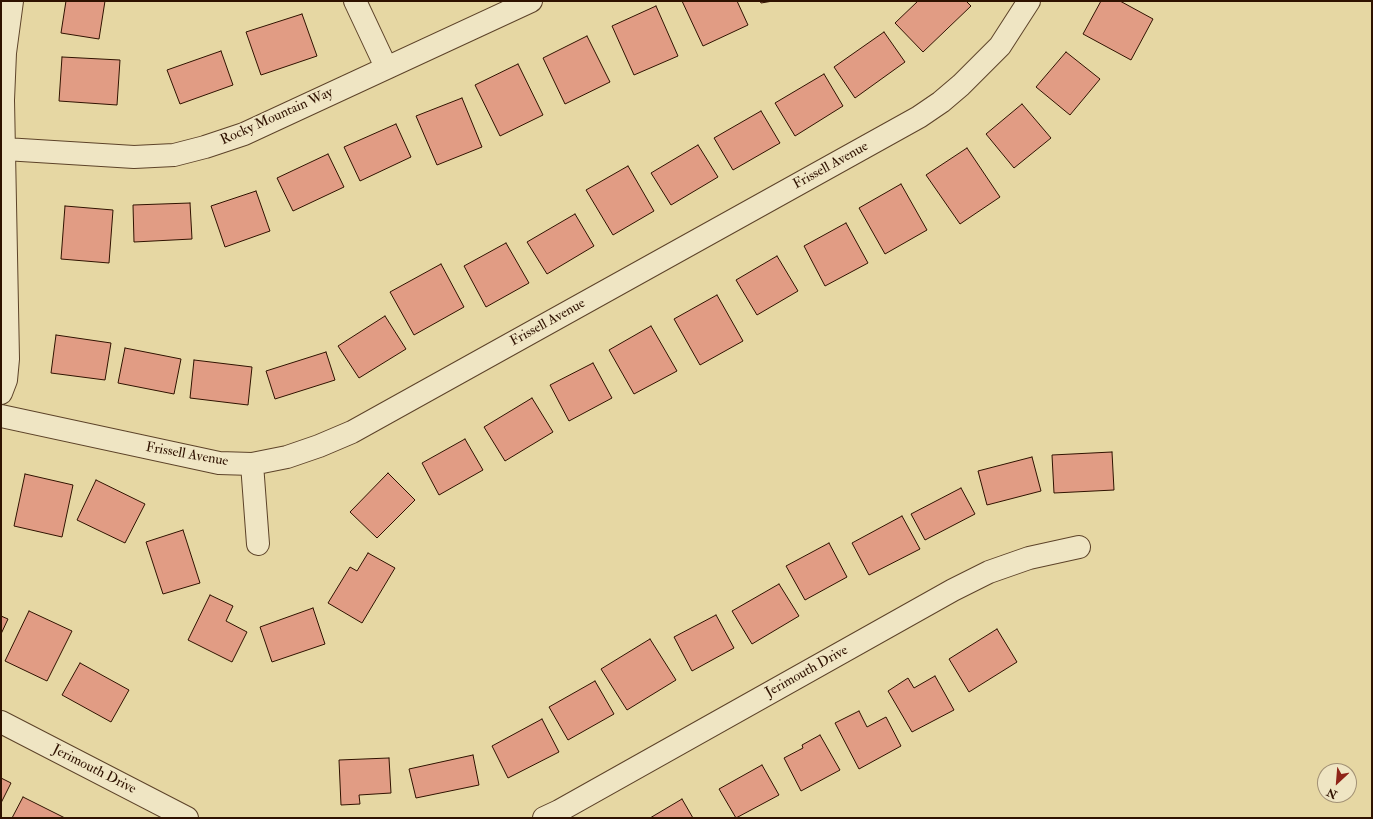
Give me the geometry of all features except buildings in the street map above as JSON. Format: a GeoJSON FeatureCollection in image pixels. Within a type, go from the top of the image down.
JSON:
{"type":"FeatureCollection","features":[{"type":"Feature","properties":{"kind":"street"},"geometry":{"type":"LineString","coordinates":[[1,393],[6,380],[8,359],[3,100],[5,61],[12,1]]}},
{"type":"Feature","properties":{"kind":"street"},"geometry":{"type":"LineString","coordinates":[[355,1],[386,67]]}},
{"type":"Feature","properties":{"kind":"street","name":"Rocky Mountain Way"},"geometry":{"type":"LineString","coordinates":[[5,149],[134,157],[174,155],[205,147],[244,134],[531,1]]}},
{"type":"Feature","properties":{"kind":"street","name":"Frissell Avenue"},"geometry":{"type":"LineString","coordinates":[[1,416],[219,463],[252,464],[287,457],[319,446],[352,432],[919,117],[941,102],[961,85],[1000,46],[1028,1]]}},
{"type":"Feature","properties":{"kind":"street"},"geometry":{"type":"LineString","coordinates":[[252,464],[258,544]]}},
{"type":"Feature","properties":{"kind":"street","name":"Jerimouth Drive"},"geometry":{"type":"LineString","coordinates":[[555,816],[953,590],[989,572],[1029,558],[1079,547]]}},
{"type":"Feature","properties":{"kind":"street","name":"Jerimouth Drive"},"geometry":{"type":"LineString","coordinates":[[1,722],[187,818]]}}]}
